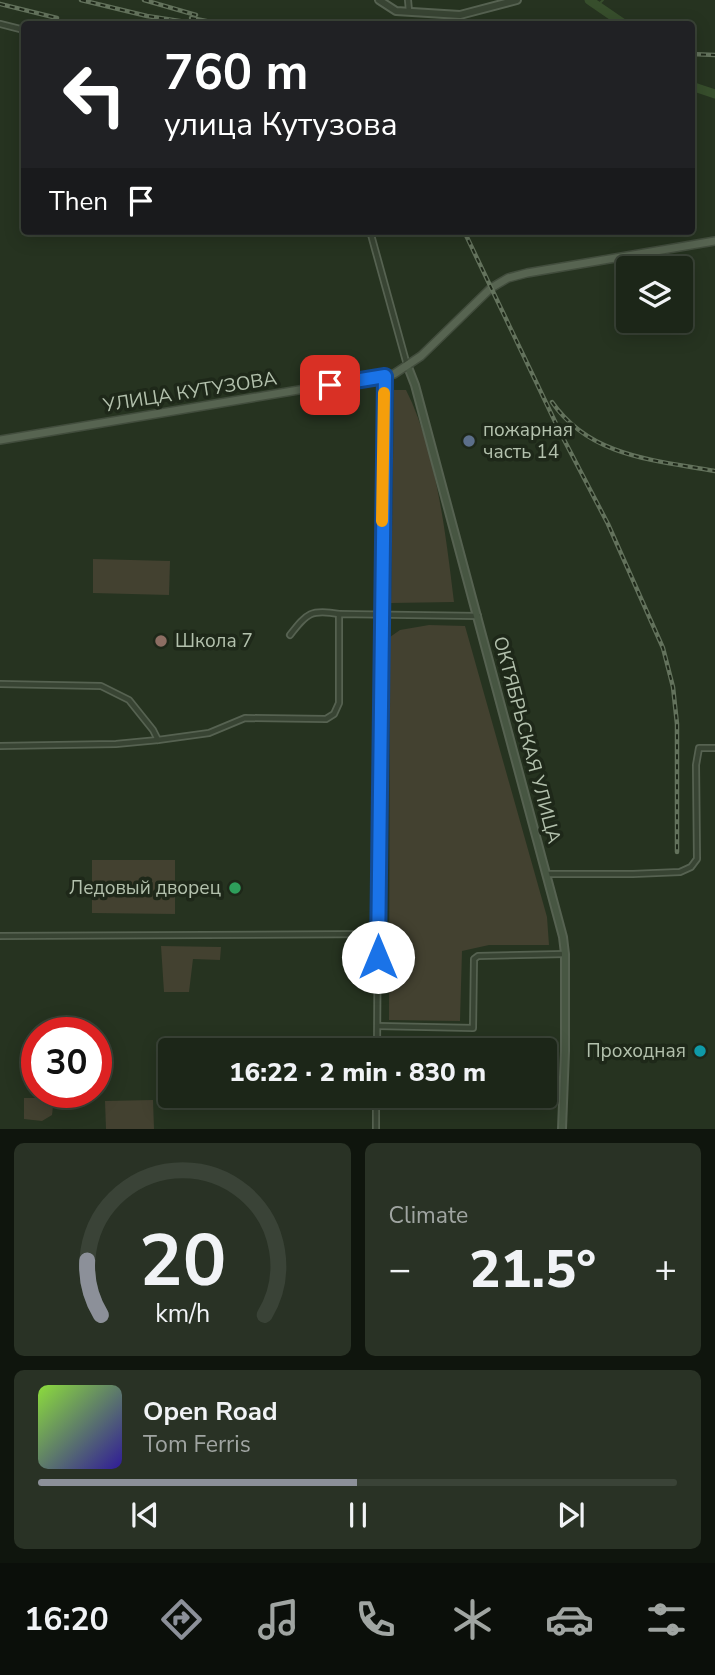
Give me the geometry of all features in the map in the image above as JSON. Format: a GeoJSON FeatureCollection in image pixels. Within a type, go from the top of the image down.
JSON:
{"type":"FeatureCollection","features":[{"type":"Feature","properties":{"kind":"main road"},"geometry":{"type":"LineString","coordinates":[[408,367],[455,325],[487,291],[508,278],[715,241]]}},
{"type":"Feature","properties":{"kind":"main road","name":"УЛИЦА КУТУЗОВА"},"geometry":{"type":"LineString","coordinates":[[0,440],[385,376],[408,367]]}},
{"type":"Feature","properties":{"kind":"main road","name":"ОКТЯБРЬСКАЯ УЛИЦА"},"geometry":{"type":"LineString","coordinates":[[408,367],[415,384],[478,616],[565,954],[562,1129]]}},
{"type":"Feature","properties":{"kind":"street"},"geometry":{"type":"LineString","coordinates":[[379,0],[396,10],[460,15],[517,0]]}},
{"type":"Feature","properties":{"kind":"street"},"geometry":{"type":"LineString","coordinates":[[408,0],[409,11]]}},
{"type":"Feature","properties":{"kind":"street"},"geometry":{"type":"LineString","coordinates":[[0,24],[21,29]]}},
{"type":"Feature","properties":{"kind":"street"},"geometry":{"type":"LineString","coordinates":[[371,235],[408,367]]}},
{"type":"Feature","properties":{"kind":"street"},"geometry":{"type":"LineString","coordinates":[[377,1038],[380,614],[385,376]]}},
{"type":"Feature","properties":{"kind":"street"},"geometry":{"type":"LineString","coordinates":[[290,635],[303,619],[313,612],[478,616]]}},
{"type":"Feature","properties":{"kind":"street"},"geometry":{"type":"LineString","coordinates":[[0,746],[116,744],[158,740],[209,733],[245,718],[326,719],[334,714],[339,703],[339,614]]}},
{"type":"Feature","properties":{"kind":"street"},"geometry":{"type":"LineString","coordinates":[[0,684],[101,686],[129,700],[158,740]]}},
{"type":"Feature","properties":{"kind":"street"},"geometry":{"type":"LineString","coordinates":[[546,874],[680,872],[691,867],[697,859],[696,765],[699,748],[715,748]]}},
{"type":"Feature","properties":{"kind":"street"},"geometry":{"type":"LineString","coordinates":[[0,936],[378,934]]}},
{"type":"Feature","properties":{"kind":"street"},"geometry":{"type":"LineString","coordinates":[[377,1026],[473,1027],[474,959],[478,956],[565,954]]}},
{"type":"Feature","properties":{"kind":"street"},"geometry":{"type":"LineString","coordinates":[[376,1108],[376,1129]]}},
{"type":"Feature","properties":{"kind":"shaded area"},"geometry":{"type":"Polygon","coordinates":[[[394,390],[406,390],[425,439],[438,493],[454,602],[391,603],[394,390]]]}},
{"type":"Feature","properties":{"kind":"shaded area"},"geometry":{"type":"Polygon","coordinates":[[[93,559],[170,561],[169,595],[93,593],[93,559]]]}},
{"type":"Feature","properties":{"kind":"shaded area"},"geometry":{"type":"Polygon","coordinates":[[[429,625],[465,626],[547,917],[549,945],[489,945],[462,951],[460,1021],[389,1020],[390,637],[400,630],[429,625]]]}},
{"type":"Feature","properties":{"kind":"shaded area"},"geometry":{"type":"Polygon","coordinates":[[[92,860],[175,860],[175,914],[92,913],[92,860]]]}},
{"type":"Feature","properties":{"kind":"shaded area"},"geometry":{"type":"Polygon","coordinates":[[[161,946],[221,947],[220,960],[193,959],[189,992],[164,992],[161,946]]]}},
{"type":"Feature","properties":{"kind":"shaded area"},"geometry":{"type":"Polygon","coordinates":[[[153,1100],[154,1129],[106,1129],[105,1108],[112,1108],[112,1101],[153,1100]]]}},
{"type":"Feature","properties":{"kind":"shaded area"},"geometry":{"type":"Polygon","coordinates":[[[24,1108],[53,1108],[52,1115],[42,1121],[24,1119],[24,1108]]]}},
{"type":"Feature","properties":{"kind":"waterway"},"geometry":{"type":"LineString","coordinates":[[589,0],[620,21]]}},
{"type":"Feature","properties":{"kind":"waterway"},"geometry":{"type":"LineString","coordinates":[[597,6],[603,0]]}},
{"type":"Feature","properties":{"kind":"waterway"},"geometry":{"type":"LineString","coordinates":[[695,87],[715,94]]}},
{"type":"Feature","properties":{"kind":"railway"},"geometry":{"type":"LineString","coordinates":[[81,0],[180,21]]}},
{"type":"Feature","properties":{"kind":"railway"},"geometry":{"type":"LineString","coordinates":[[144,0],[196,15]]}},
{"type":"Feature","properties":{"kind":"railway"},"geometry":{"type":"LineString","coordinates":[[0,4],[57,18]]}},
{"type":"Feature","properties":{"kind":"railway"},"geometry":{"type":"LineString","coordinates":[[191,18],[206,21]]}},
{"type":"Feature","properties":{"kind":"railway"},"geometry":{"type":"LineString","coordinates":[[695,54],[715,55]]}},
{"type":"Feature","properties":{"kind":"railway"},"geometry":{"type":"LineString","coordinates":[[466,235],[560,432],[608,524],[663,648],[673,687],[677,724],[677,852]]}},
{"type":"Feature","properties":{"kind":"railway"},"geometry":{"type":"LineString","coordinates":[[552,402],[567,420],[604,445],[647,459],[715,471]]}},
{"type":"Feature","properties":{"kind":"slow traffic"},"geometry":{"type":"LineString","coordinates":[[382,521],[384,393]]}},
{"type":"Feature","properties":{"kind":"place","name":"пожарная часть 14"},"geometry":{"type":"Point","coordinates":[469,441]}},
{"type":"Feature","properties":{"kind":"place","name":"Школа 7"},"geometry":{"type":"Point","coordinates":[161,641]}},
{"type":"Feature","properties":{"kind":"place","name":"Ледовый дворец"},"geometry":{"type":"Point","coordinates":[235,888]}},
{"type":"Feature","properties":{"kind":"place","name":"Проходная"},"geometry":{"type":"Point","coordinates":[700,1051]}},
{"type":"Feature","properties":{"kind":"route"},"geometry":{"type":"LineString","coordinates":[[330,385],[385,376],[380,614],[378,957]]}}]}
